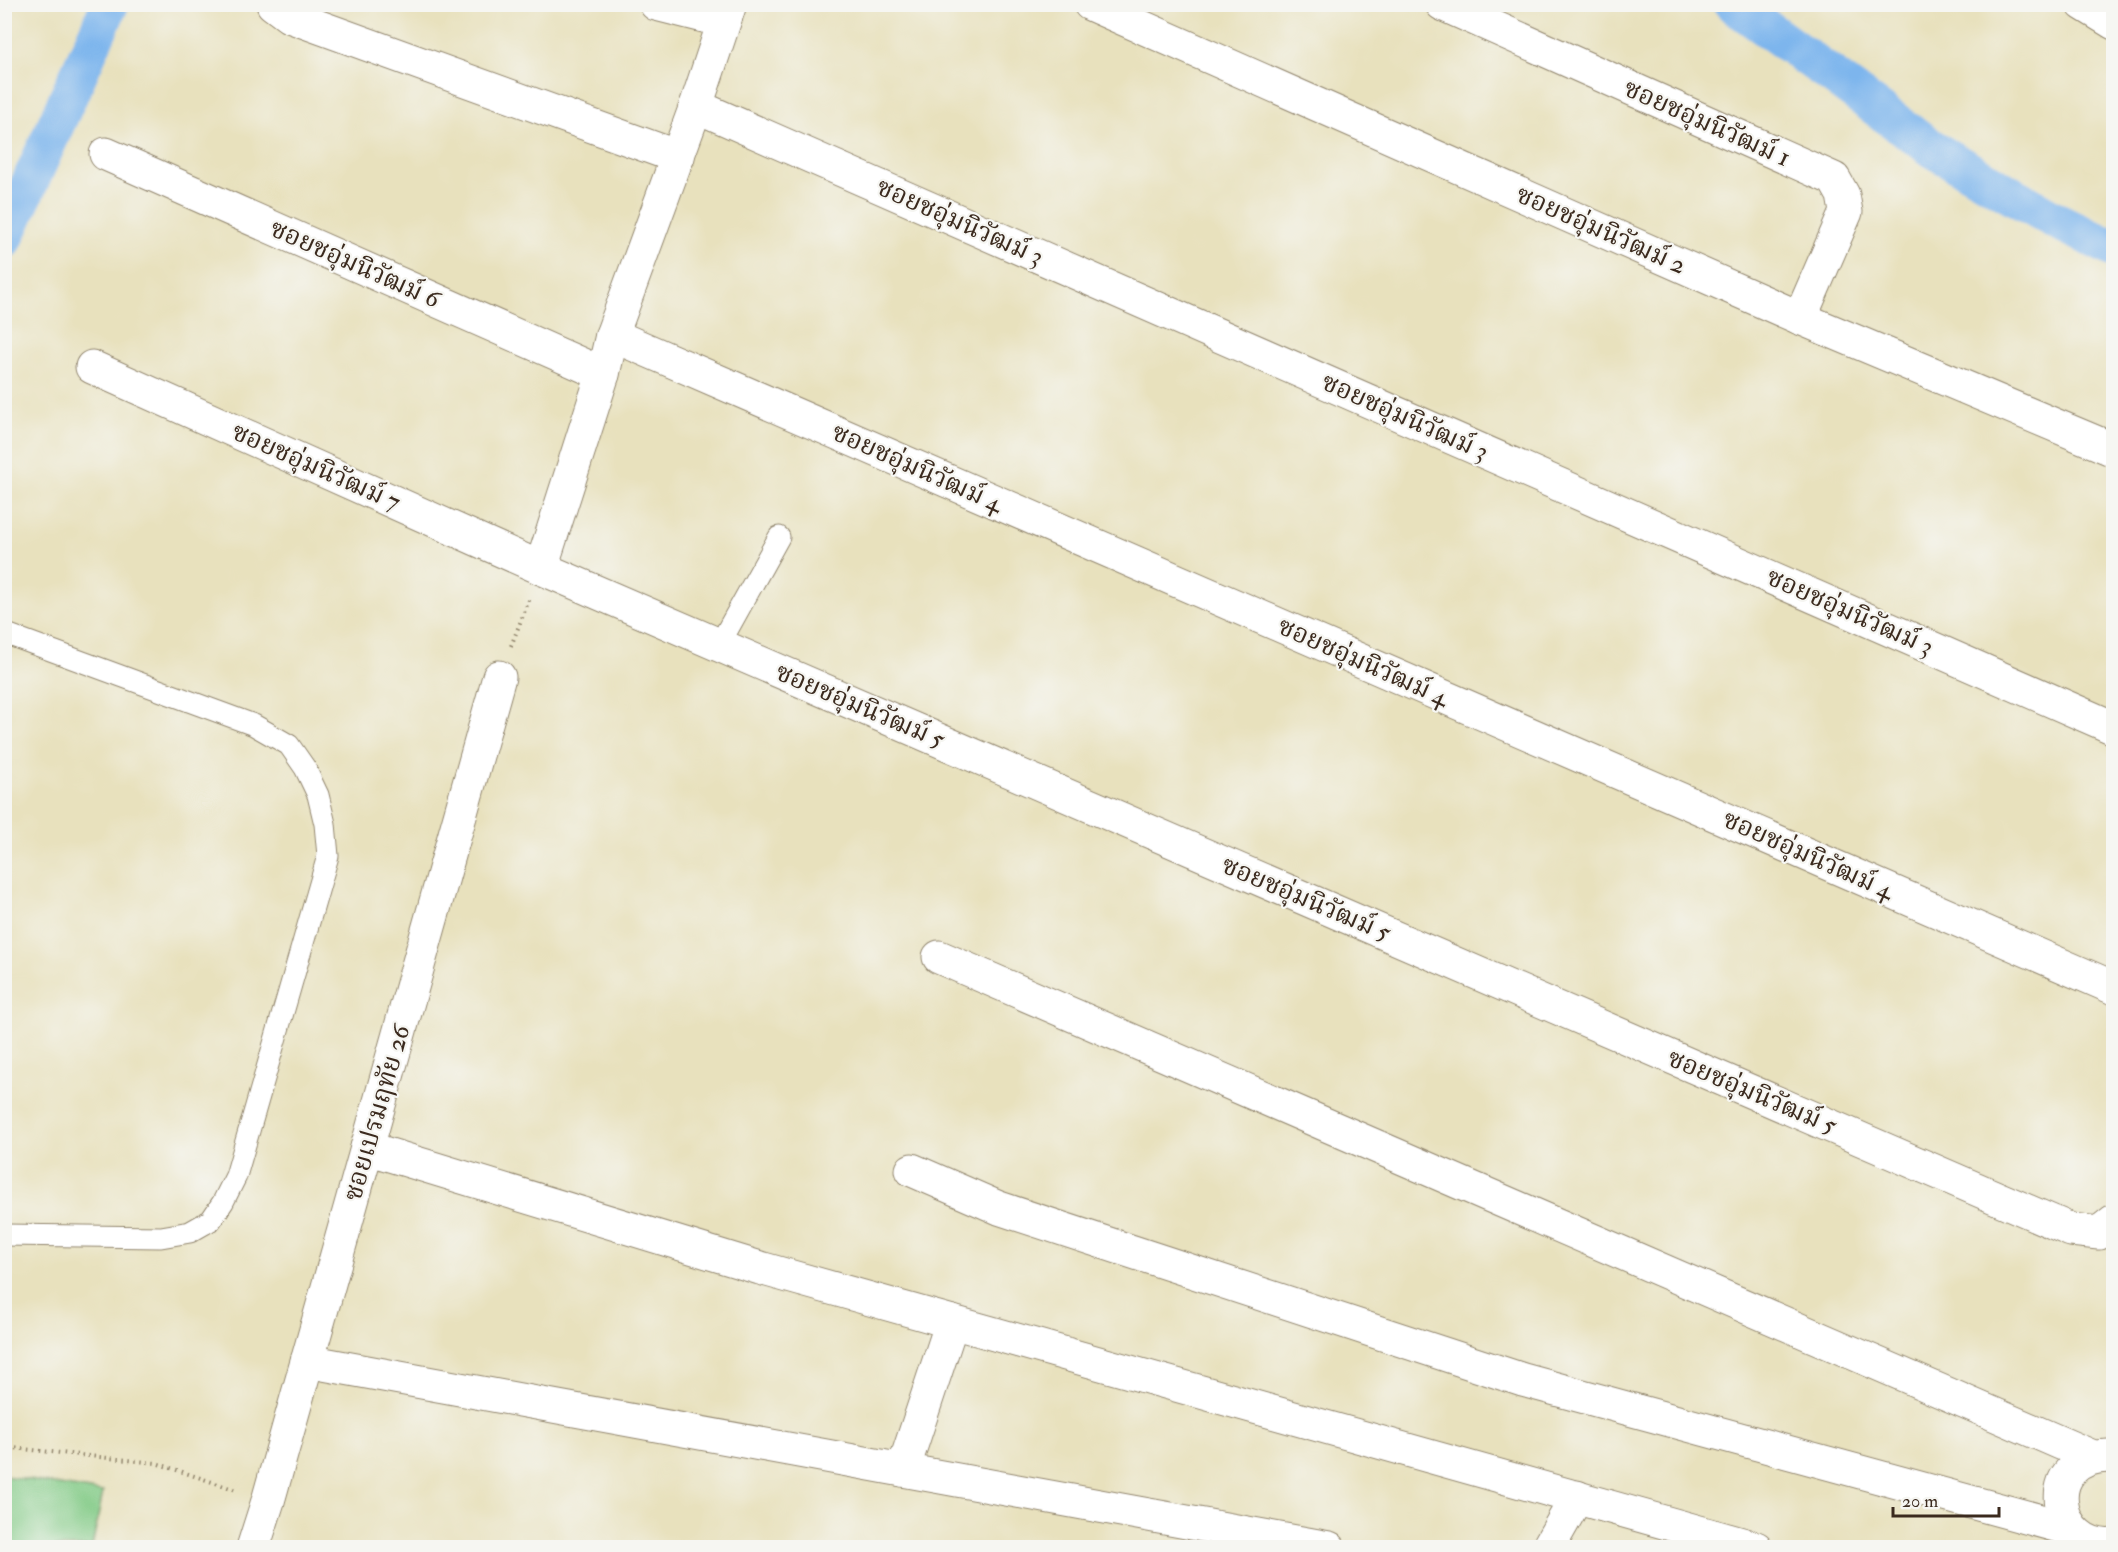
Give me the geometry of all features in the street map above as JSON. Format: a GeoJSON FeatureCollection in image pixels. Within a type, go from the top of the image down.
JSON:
{"type":"FeatureCollection","features":[{"type":"Feature","properties":{"kind":"street"},"geometry":{"type":"LineString","coordinates":[[273,4],[289,16],[678,157]]}},
{"type":"Feature","properties":{"kind":"street"},"geometry":{"type":"LineString","coordinates":[[541,568],[603,374],[612,335],[678,157],[727,13],[656,4]]}},
{"type":"Feature","properties":{"kind":"street","name":"ซอยชอุ่มนิวัฒม์ 2"},"geometry":{"type":"LineString","coordinates":[[1090,4],[1800,318],[2114,450]]}},
{"type":"Feature","properties":{"kind":"street","name":"ซอยชอุ่มนิวัฒม์ 1"},"geometry":{"type":"LineString","coordinates":[[1442,4],[1834,179],[1844,195],[1846,212],[1800,318]]}},
{"type":"Feature","properties":{"kind":"street"},"geometry":{"type":"LineString","coordinates":[[2083,4],[2114,23]]}},
{"type":"Feature","properties":{"kind":"street","name":"ซอยชอุ่มนิวัฒม์ 3"},"geometry":{"type":"LineString","coordinates":[[696,106],[2114,728]]}},
{"type":"Feature","properties":{"kind":"street","name":"ซอยชอุ่มนิวัฒม์ 6"},"geometry":{"type":"LineString","coordinates":[[106,154],[603,374]]}},
{"type":"Feature","properties":{"kind":"street","name":"ซอยชอุ่มนิวัฒม์ 4"},"geometry":{"type":"LineString","coordinates":[[612,335],[2114,988]]}},
{"type":"Feature","properties":{"kind":"street","name":"ซอยชอุ่มนิวัฒม์ 7"},"geometry":{"type":"LineString","coordinates":[[92,366],[541,568]]}},
{"type":"Feature","properties":{"kind":"street","name":"ซอยชอุ่มนิวัฒม์ 5"},"geometry":{"type":"LineString","coordinates":[[541,568],[2071,1230],[2099,1233],[2114,1221]]}},
{"type":"Feature","properties":{"kind":"street","name":"ซอยเปรมฤทัย 26"},"geometry":{"type":"LineString","coordinates":[[253,1548],[498,677]]}},
{"type":"Feature","properties":{"kind":"street"},"geometry":{"type":"LineString","coordinates":[[939,957],[2103,1457]]}},
{"type":"Feature","properties":{"kind":"street"},"geometry":{"type":"LineString","coordinates":[[367,1148],[760,1268],[1756,1548]]}},
{"type":"Feature","properties":{"kind":"street"},"geometry":{"type":"LineString","coordinates":[[912,1170],[999,1208],[1523,1380],[2093,1542]]}},
{"type":"Feature","properties":{"kind":"street"},"geometry":{"type":"LineString","coordinates":[[903,1470],[952,1322]]}},
{"type":"Feature","properties":{"kind":"street"},"geometry":{"type":"LineString","coordinates":[[307,1361],[1329,1548]]}},
{"type":"Feature","properties":{"kind":"street"},"geometry":{"type":"LineString","coordinates":[[2093,1542],[2063,1516],[2060,1502],[2062,1487],[2069,1474],[2080,1464],[2103,1457]]}},
{"type":"Feature","properties":{"kind":"street"},"geometry":{"type":"LineString","coordinates":[[1548,1548],[1577,1497]]}},
{"type":"Feature","properties":{"kind":"lane"},"geometry":{"type":"LineString","coordinates":[[719,645],[778,537]]}},
{"type":"Feature","properties":{"kind":"lane"},"geometry":{"type":"LineString","coordinates":[[4,633],[254,725],[289,745],[305,768],[318,795],[325,824],[328,856],[236,1176],[211,1220],[189,1232],[160,1238],[4,1235]]}},
{"type":"Feature","properties":{"kind":"path"},"geometry":{"type":"LineString","coordinates":[[498,677],[541,568]]}},
{"type":"Feature","properties":{"kind":"path"},"geometry":{"type":"LineString","coordinates":[[4,1447],[156,1463],[268,1501]]}},
{"type":"Feature","properties":{"kind":"green space"},"geometry":{"type":"Polygon","coordinates":[[[5,1476],[103,1492],[92,1547],[5,1547],[5,1476]]]}},
{"type":"Feature","properties":{"kind":"waterway"},"geometry":{"type":"LineString","coordinates":[[4,240],[110,4]]}},
{"type":"Feature","properties":{"kind":"waterway"},"geometry":{"type":"LineString","coordinates":[[1733,4],[1936,151],[2055,220],[2114,249]]}}]}
